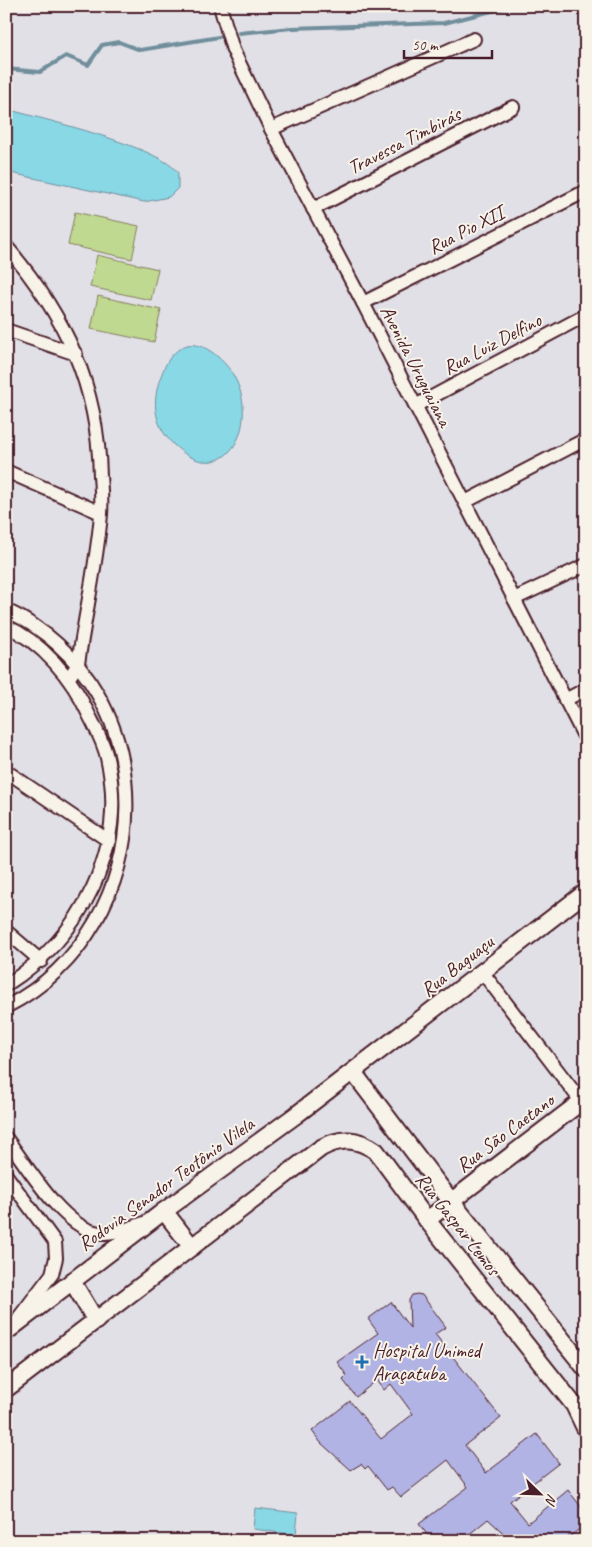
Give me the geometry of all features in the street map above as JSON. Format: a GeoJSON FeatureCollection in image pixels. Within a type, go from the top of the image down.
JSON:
{"type":"FeatureCollection","features":[{"type":"Feature","properties":{"kind":"main road","name":"Rua Baguaçu"},"geometry":{"type":"LineString","coordinates":[[353,1072],[586,892]]}},
{"type":"Feature","properties":{"kind":"main road","name":"Rua Gaspar Lemos"},"geometry":{"type":"LineString","coordinates":[[353,1072],[451,1201],[586,1369]]}},
{"type":"Feature","properties":{"kind":"main road","name":"Rodovia Senador Teotônio Vilela"},"geometry":{"type":"LineString","coordinates":[[6,1332],[158,1216],[353,1072]]}},
{"type":"Feature","properties":{"kind":"main road","name":"Rua São Caetano"},"geometry":{"type":"LineString","coordinates":[[427,1220],[583,1100]]}},
{"type":"Feature","properties":{"kind":"main road","name":"Rua Gaspar Lemos"},"geometry":{"type":"LineString","coordinates":[[192,1247],[321,1148],[340,1139],[364,1143],[376,1150],[427,1220],[574,1405],[586,1430]]}},
{"type":"Feature","properties":{"kind":"main road"},"geometry":{"type":"LineString","coordinates":[[6,1389],[192,1247],[158,1216]]}},
{"type":"Feature","properties":{"kind":"main road"},"geometry":{"type":"LineString","coordinates":[[72,1281],[96,1321]]}},
{"type":"Feature","properties":{"kind":"street","name":"Avenida Uruguaiana"},"geometry":{"type":"LineString","coordinates":[[220,6],[233,50],[270,129],[465,502],[586,740]]}},
{"type":"Feature","properties":{"kind":"street"},"geometry":{"type":"LineString","coordinates":[[270,129],[474,38]]}},
{"type":"Feature","properties":{"kind":"street","name":"Travessa Timbirás"},"geometry":{"type":"LineString","coordinates":[[312,208],[513,107]]}},
{"type":"Feature","properties":{"kind":"street","name":"Rua Pio XII"},"geometry":{"type":"LineString","coordinates":[[362,303],[586,191]]}},
{"type":"Feature","properties":{"kind":"street"},"geometry":{"type":"LineString","coordinates":[[6,246],[33,278],[65,329],[88,385],[100,440],[101,513],[78,664],[69,678]]}},
{"type":"Feature","properties":{"kind":"street","name":"Rua Luiz Delfino"},"geometry":{"type":"LineString","coordinates":[[415,406],[586,315]]}},
{"type":"Feature","properties":{"kind":"street"},"geometry":{"type":"LineString","coordinates":[[6,330],[76,354]]}},
{"type":"Feature","properties":{"kind":"street"},"geometry":{"type":"LineString","coordinates":[[465,502],[586,439]]}},
{"type":"Feature","properties":{"kind":"street"},"geometry":{"type":"LineString","coordinates":[[6,471],[101,513]]}},
{"type":"Feature","properties":{"kind":"street"},"geometry":{"type":"LineString","coordinates":[[514,599],[586,565]]}},
{"type":"Feature","properties":{"kind":"street"},"geometry":{"type":"LineString","coordinates":[[6,610],[22,618],[51,638],[78,664],[99,694],[115,728],[124,765],[128,803],[125,841],[111,887],[81,946],[56,974],[30,994],[6,1007]]}},
{"type":"Feature","properties":{"kind":"street"},"geometry":{"type":"LineString","coordinates":[[6,626],[31,643],[69,678],[84,703],[107,757],[112,785],[109,841],[97,880],[78,917],[62,939],[41,961],[6,985]]}},
{"type":"Feature","properties":{"kind":"street"},"geometry":{"type":"LineString","coordinates":[[565,700],[586,689]]}},
{"type":"Feature","properties":{"kind":"street"},"geometry":{"type":"LineString","coordinates":[[6,770],[109,841]]}},
{"type":"Feature","properties":{"kind":"street"},"geometry":{"type":"LineString","coordinates":[[97,880],[111,887]]}},
{"type":"Feature","properties":{"kind":"street"},"geometry":{"type":"LineString","coordinates":[[6,931],[41,961]]}},
{"type":"Feature","properties":{"kind":"street"},"geometry":{"type":"LineString","coordinates":[[482,973],[583,1100]]}},
{"type":"Feature","properties":{"kind":"street"},"geometry":{"type":"LineString","coordinates":[[18,978],[30,994]]}},
{"type":"Feature","properties":{"kind":"street"},"geometry":{"type":"LineString","coordinates":[[6,1138],[61,1211],[78,1225],[97,1232],[116,1232],[158,1216]]}},
{"type":"Feature","properties":{"kind":"street"},"geometry":{"type":"LineString","coordinates":[[6,1175],[55,1242],[56,1258],[52,1274],[37,1296],[6,1332]]}},
{"type":"Feature","properties":{"kind":"green space"},"geometry":{"type":"Polygon","coordinates":[[[75,212],[139,226],[132,259],[68,245],[75,212]]]}},
{"type":"Feature","properties":{"kind":"green space"},"geometry":{"type":"Polygon","coordinates":[[[97,255],[158,269],[151,300],[90,287],[97,255]]]}},
{"type":"Feature","properties":{"kind":"green space"},"geometry":{"type":"Polygon","coordinates":[[[98,296],[161,310],[154,342],[91,329],[98,296]]]}},
{"type":"Feature","properties":{"kind":"water"},"geometry":{"type":"Polygon","coordinates":[[[6,109],[71,126],[149,153],[167,163],[178,173],[178,188],[169,197],[144,202],[6,172],[6,109]]]}},
{"type":"Feature","properties":{"kind":"water"},"geometry":{"type":"Polygon","coordinates":[[[187,345],[204,347],[218,357],[234,376],[242,397],[243,419],[238,438],[228,453],[214,461],[196,459],[175,446],[163,431],[156,414],[156,395],[165,366],[174,354],[187,345]]]}},
{"type":"Feature","properties":{"kind":"water"},"geometry":{"type":"Polygon","coordinates":[[[255,1508],[298,1513],[296,1535],[253,1529],[255,1508]]]}},
{"type":"Feature","properties":{"kind":"building"},"geometry":{"type":"Polygon","coordinates":[[[412,1295],[422,1295],[446,1327],[435,1334],[501,1418],[465,1445],[486,1473],[537,1434],[559,1463],[510,1501],[528,1523],[568,1490],[586,1513],[586,1524],[564,1541],[512,1541],[488,1519],[461,1541],[432,1541],[419,1524],[468,1487],[448,1460],[401,1497],[392,1487],[387,1490],[368,1466],[365,1469],[361,1464],[351,1470],[321,1443],[312,1431],[350,1401],[381,1439],[413,1414],[391,1384],[384,1390],[377,1380],[356,1397],[343,1380],[347,1376],[337,1362],[378,1333],[368,1319],[391,1302],[410,1328],[409,1300],[412,1295]]]}},
{"type":"Feature","properties":{"kind":"waterway"},"geometry":{"type":"LineString","coordinates":[[239,33],[292,28],[444,23],[512,6]]}},
{"type":"Feature","properties":{"kind":"waterway"},"geometry":{"type":"LineString","coordinates":[[6,69],[40,72],[66,56],[88,65],[102,45],[119,42],[140,50],[219,37]]}},
{"type":"Feature","properties":{"kind":"place","name":"Hospital Unimed Araçatuba"},"geometry":{"type":"Point","coordinates":[362,1362]}}]}
